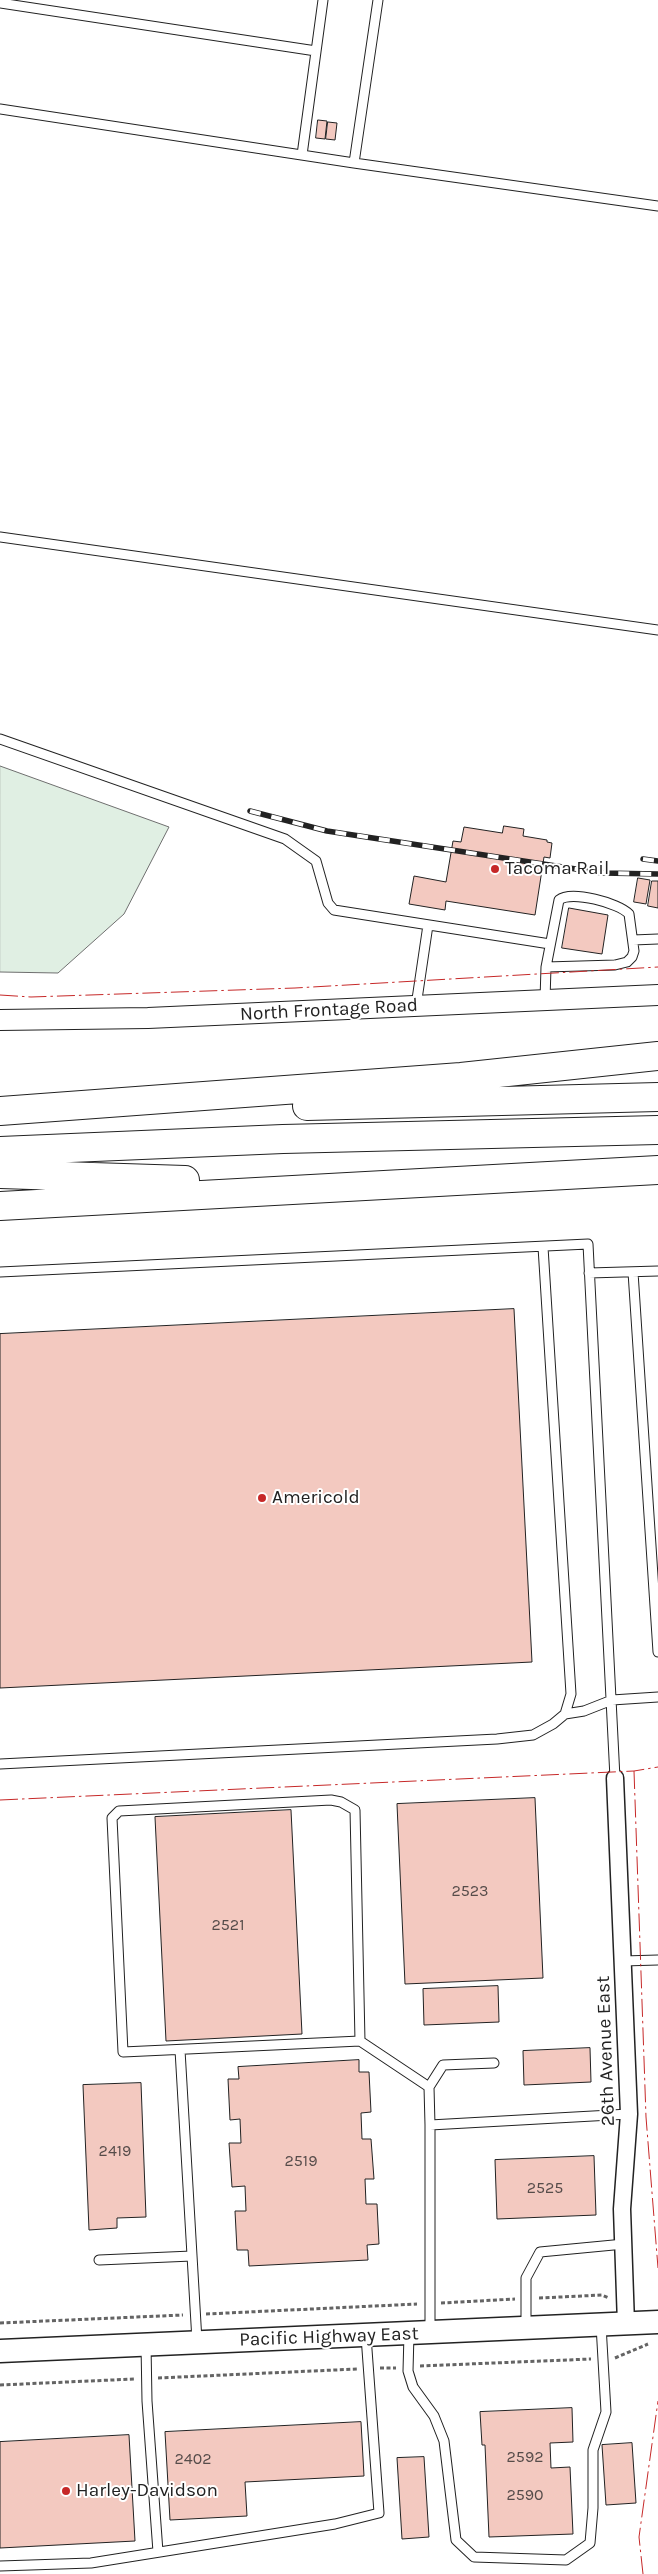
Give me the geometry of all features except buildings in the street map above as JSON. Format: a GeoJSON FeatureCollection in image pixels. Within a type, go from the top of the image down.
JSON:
{"type":"FeatureCollection","features":[{"type":"Feature","properties":{"kind":"highway"},"geometry":{"type":"LineString","coordinates":[[0,1112],[461,1077],[658,1056]]}},
{"type":"Feature","properties":{"kind":"highway"},"geometry":{"type":"LineString","coordinates":[[0,1112],[658,1097]]}},
{"type":"Feature","properties":{"kind":"highway"},"geometry":{"type":"LineString","coordinates":[[0,1150],[658,1130]]}},
{"type":"Feature","properties":{"kind":"highway"},"geometry":{"type":"LineString","coordinates":[[0,1206],[658,1170]]}},
{"type":"Feature","properties":{"kind":"highway"},"geometry":{"type":"LineString","coordinates":[[0,1174],[188,1180],[544,1175]]}},
{"type":"Feature","properties":{"kind":"main road","name":"Pacific Highway East"},"geometry":{"type":"LineString","coordinates":[[0,2351],[601,2325],[626,2314],[656,2330]]}},
{"type":"Feature","properties":{"kind":"street","name":"North Frontage Road"},"geometry":{"type":"LineString","coordinates":[[0,1020],[148,1018],[658,995]]}},
{"type":"Feature","properties":{"kind":"street","name":"26th Avenue East"},"geometry":{"type":"LineString","coordinates":[[615,1778],[629,2114],[622,2209],[626,2314]]}},
{"type":"Feature","properties":{"kind":"lane"},"geometry":{"type":"LineString","coordinates":[[302,155],[323,0]]}},
{"type":"Feature","properties":{"kind":"lane"},"geometry":{"type":"LineString","coordinates":[[354,163],[378,0]]}},
{"type":"Feature","properties":{"kind":"lane"},"geometry":{"type":"LineString","coordinates":[[0,4],[316,51]]}},
{"type":"Feature","properties":{"kind":"lane"},"geometry":{"type":"LineString","coordinates":[[0,109],[354,163],[658,206]]}},
{"type":"Feature","properties":{"kind":"lane"},"geometry":{"type":"LineString","coordinates":[[0,537],[658,630]]}},
{"type":"Feature","properties":{"kind":"lane"},"geometry":{"type":"LineString","coordinates":[[0,739],[285,839],[316,861],[328,903],[334,910],[550,944]]}},
{"type":"Feature","properties":{"kind":"lane"},"geometry":{"type":"LineString","coordinates":[[545,1000],[546,967],[557,904],[561,898],[568,896],[605,902],[626,910],[632,919],[632,957],[622,964],[546,967]]}},
{"type":"Feature","properties":{"kind":"lane"},"geometry":{"type":"LineString","coordinates":[[416,1006],[428,925]]}},
{"type":"Feature","properties":{"kind":"lane"},"geometry":{"type":"LineString","coordinates":[[633,940],[658,939]]}},
{"type":"Feature","properties":{"kind":"lane"},"geometry":{"type":"LineString","coordinates":[[0,1272],[543,1248],[588,1244],[615,1778]]}},
{"type":"Feature","properties":{"kind":"lane"},"geometry":{"type":"LineString","coordinates":[[543,1248],[571,1694],[566,1714]]}},
{"type":"Feature","properties":{"kind":"lane"},"geometry":{"type":"LineString","coordinates":[[589,1273],[658,1271]]}},
{"type":"Feature","properties":{"kind":"lane"},"geometry":{"type":"LineString","coordinates":[[633,1272],[658,1652]]}},
{"type":"Feature","properties":{"kind":"lane"},"geometry":{"type":"LineString","coordinates":[[0,1764],[497,1739],[533,1735],[566,1714],[584,1711],[612,1700],[658,1697]]}},
{"type":"Feature","properties":{"kind":"lane"},"geometry":{"type":"LineString","coordinates":[[360,2041],[354,1810],[341,1802],[331,1800],[120,1811],[112,1818],[123,2052],[360,2041],[429,2087]]}},
{"type":"Feature","properties":{"kind":"lane"},"geometry":{"type":"LineString","coordinates":[[623,1961],[658,1960]]}},
{"type":"Feature","properties":{"kind":"lane"},"geometry":{"type":"LineString","coordinates":[[180,2050],[197,2343]]}},
{"type":"Feature","properties":{"kind":"lane"},"geometry":{"type":"LineString","coordinates":[[494,2062],[443,2065],[429,2087],[430,2303],[408,2367],[412,2387],[434,2416],[444,2441],[456,2540],[474,2557],[566,2560],[590,2543],[593,2508],[593,2450],[606,2412],[601,2325]]}},
{"type":"Feature","properties":{"kind":"lane"},"geometry":{"type":"LineString","coordinates":[[430,2125],[629,2114]]}},
{"type":"Feature","properties":{"kind":"lane"},"geometry":{"type":"LineString","coordinates":[[526,2328],[526,2278],[540,2252],[624,2244]]}},
{"type":"Feature","properties":{"kind":"lane"},"geometry":{"type":"LineString","coordinates":[[99,2260],[192,2256]]}},
{"type":"Feature","properties":{"kind":"lane"},"geometry":{"type":"LineString","coordinates":[[0,2566],[91,2563],[335,2524],[379,2513],[366,2335]]}},
{"type":"Feature","properties":{"kind":"lane"},"geometry":{"type":"LineString","coordinates":[[146,2345],[147,2401],[158,2552]]}},
{"type":"Feature","properties":{"kind":"path"},"geometry":{"type":"LineString","coordinates":[[0,2323],[602,2295],[626,2314]]}},
{"type":"Feature","properties":{"kind":"path"},"geometry":{"type":"LineString","coordinates":[[0,2385],[616,2358],[650,2343],[656,2330]]}},
{"type":"Feature","properties":{"kind":"green space"},"geometry":{"type":"Polygon","coordinates":[[[0,766],[169,827],[124,914],[58,973],[0,972],[0,766]]]}},
{"type":"Feature","properties":{"kind":"railway"},"geometry":{"type":"LineString","coordinates":[[250,811],[327,831],[602,873],[658,874]]}},
{"type":"Feature","properties":{"kind":"railway"},"geometry":{"type":"LineString","coordinates":[[643,859],[658,861]]}},
{"type":"Feature","properties":{"kind":"power"},"geometry":{"type":"LineString","coordinates":[[0,995],[31,997],[295,988],[658,967]]}},
{"type":"Feature","properties":{"kind":"power"},"geometry":{"type":"LineString","coordinates":[[0,1800],[634,1771],[658,1767]]}},
{"type":"Feature","properties":{"kind":"power"},"geometry":{"type":"LineString","coordinates":[[634,1771],[646,2117],[658,2268]]}},
{"type":"Feature","properties":{"kind":"power"},"geometry":{"type":"LineString","coordinates":[[643,2574],[639,2537],[658,2401]]}},
{"type":"Feature","properties":{"kind":"place","name":"Tacoma Rail"},"geometry":{"type":"Point","coordinates":[495,869]}},
{"type":"Feature","properties":{"kind":"place","name":"Americold"},"geometry":{"type":"Point","coordinates":[262,1498]}},
{"type":"Feature","properties":{"kind":"place","name":"Harley-Davidson"},"geometry":{"type":"Point","coordinates":[66,2491]}}]}
